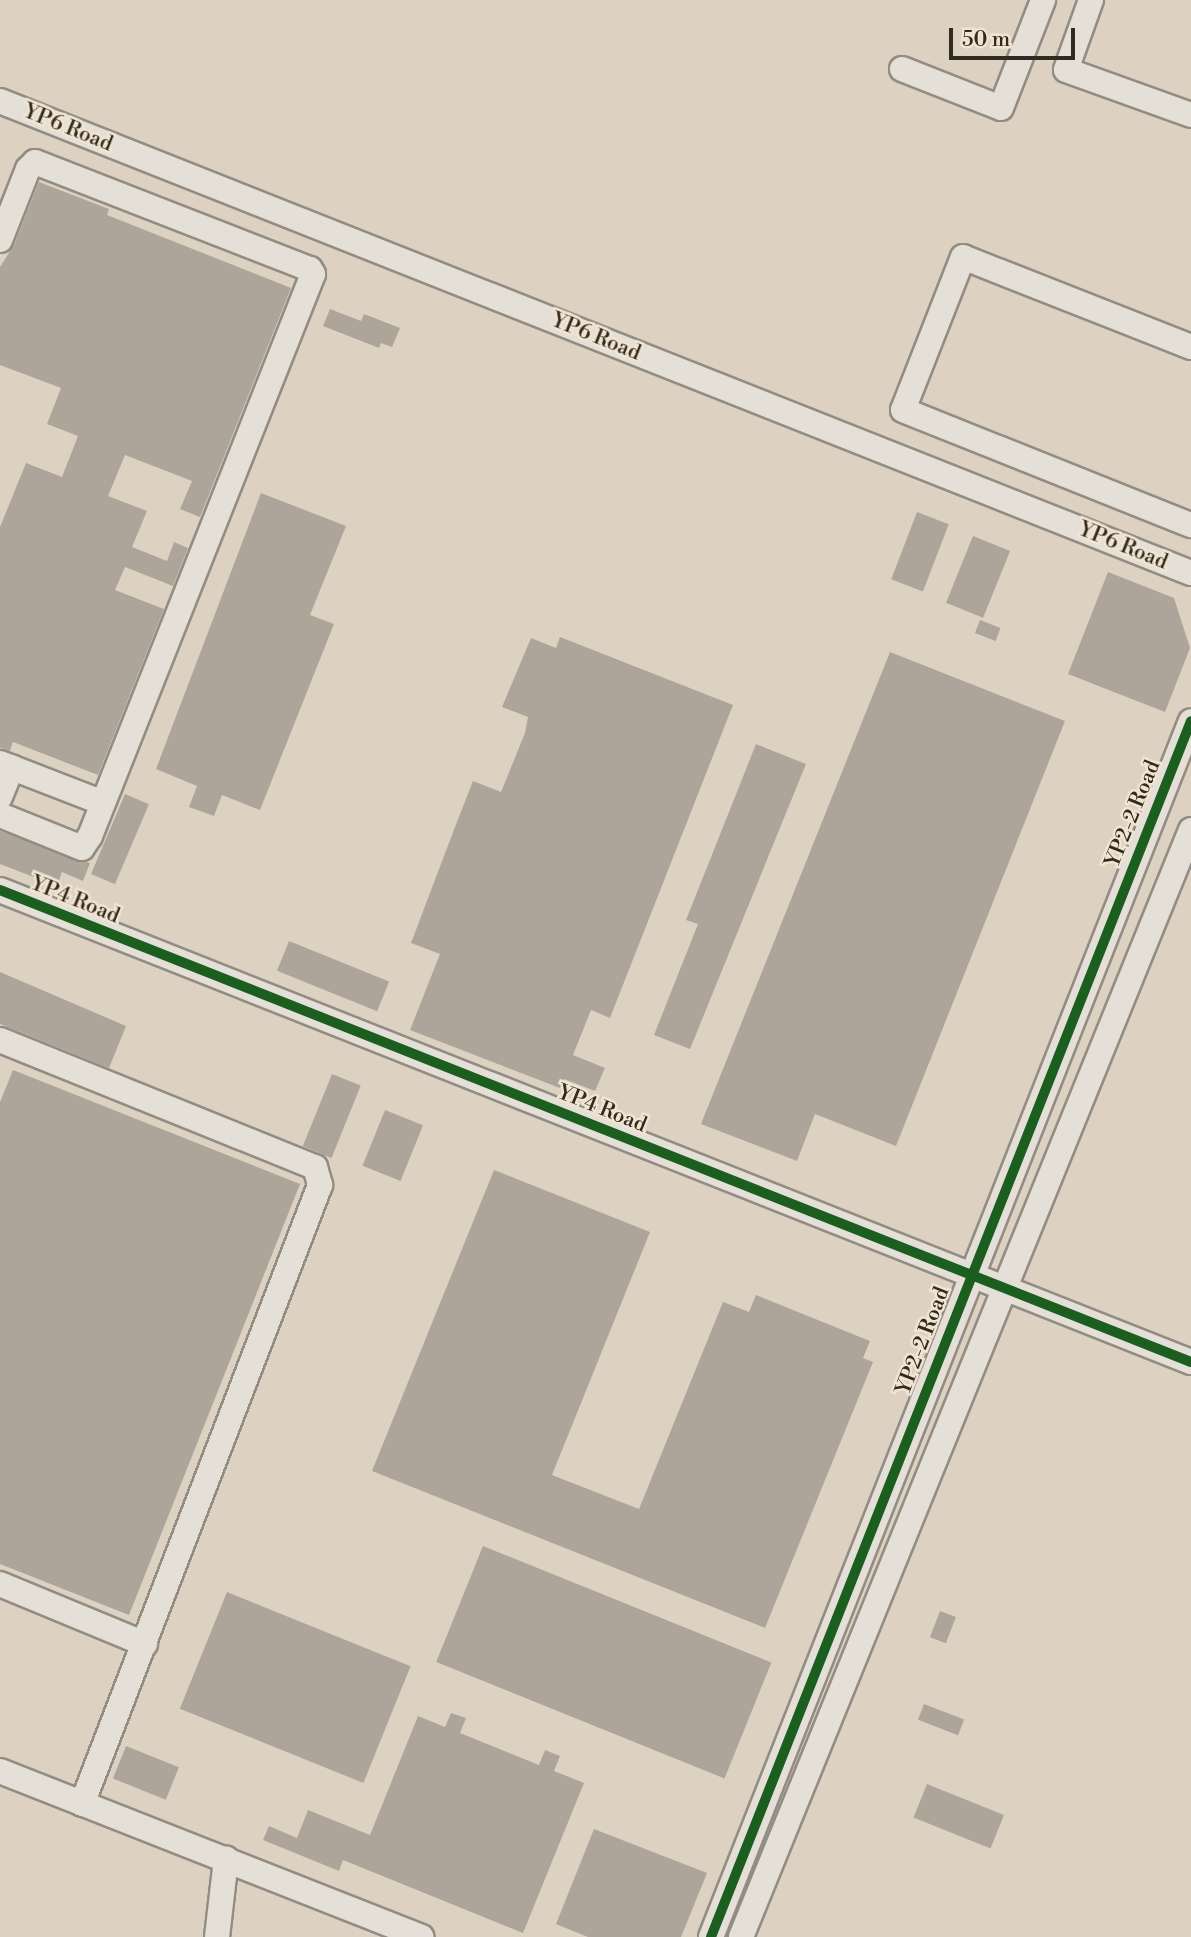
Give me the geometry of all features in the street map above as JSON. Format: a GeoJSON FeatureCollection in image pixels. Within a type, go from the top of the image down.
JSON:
{"type":"FeatureCollection","features":[{"type":"Feature","properties":{"kind":"street"},"geometry":{"type":"LineString","coordinates":[[902,69],[1000,108],[1043,0]]}},
{"type":"Feature","properties":{"kind":"street"},"geometry":{"type":"LineString","coordinates":[[1091,0],[1066,69],[1191,115]]}},
{"type":"Feature","properties":{"kind":"street","name":"YP6 Road"},"geometry":{"type":"LineString","coordinates":[[0,101],[1191,573]]}},
{"type":"Feature","properties":{"kind":"street"},"geometry":{"type":"LineString","coordinates":[[0,240],[28,169],[35,162],[310,269],[313,274],[103,803],[82,848],[0,815]]}},
{"type":"Feature","properties":{"kind":"street"},"geometry":{"type":"LineString","coordinates":[[1191,347],[963,257],[903,410],[1191,525]]}},
{"type":"Feature","properties":{"kind":"street","name":"YP2-2 Road"},"geometry":{"type":"LineString","coordinates":[[711,1937],[970,1275],[1191,721]]}},
{"type":"Feature","properties":{"kind":"street"},"geometry":{"type":"LineString","coordinates":[[0,797],[6,765],[103,803]]}},
{"type":"Feature","properties":{"kind":"street"},"geometry":{"type":"LineString","coordinates":[[741,1937],[1006,1291],[1191,830]]}},
{"type":"Feature","properties":{"kind":"street","name":"YP4 Road"},"geometry":{"type":"LineString","coordinates":[[0,890],[1006,1291],[1191,1362]]}},
{"type":"Feature","properties":{"kind":"street"},"geometry":{"type":"LineString","coordinates":[[1,1044],[315,1167],[320,1185],[82,1804]]}},
{"type":"Feature","properties":{"kind":"street"},"geometry":{"type":"LineString","coordinates":[[0,1584],[145,1644]]}},
{"type":"Feature","properties":{"kind":"street"},"geometry":{"type":"LineString","coordinates":[[0,1771],[422,1937]]}},
{"type":"Feature","properties":{"kind":"street"},"geometry":{"type":"LineString","coordinates":[[217,1937],[226,1860]]}},
{"type":"Feature","properties":{"kind":"building"},"geometry":{"type":"Polygon","coordinates":[[[39,182],[109,209],[107,215],[291,288],[200,517],[180,509],[192,481],[125,455],[108,496],[147,511],[132,547],[167,561],[174,542],[188,548],[173,586],[125,567],[115,590],[164,609],[98,775],[13,742],[10,751],[0,748],[0,527],[26,463],[62,477],[78,436],[47,424],[61,388],[0,365],[0,267],[14,245],[39,182]]]}},
{"type":"Feature","properties":{"kind":"building"},"geometry":{"type":"Polygon","coordinates":[[[330,309],[361,321],[364,314],[400,328],[392,347],[381,343],[379,348],[323,326],[330,309]]]}},
{"type":"Feature","properties":{"kind":"building"},"geometry":{"type":"Polygon","coordinates":[[[261,493],[346,526],[310,615],[334,624],[260,810],[222,795],[214,816],[189,807],[197,786],[156,769],[261,493]]]}},
{"type":"Feature","properties":{"kind":"building"},"geometry":{"type":"Polygon","coordinates":[[[917,512],[949,524],[923,591],[891,579],[917,512]]]}},
{"type":"Feature","properties":{"kind":"building"},"geometry":{"type":"Polygon","coordinates":[[[973,536],[1010,551],[983,618],[946,603],[973,536]]]}},
{"type":"Feature","properties":{"kind":"building"},"geometry":{"type":"Polygon","coordinates":[[[1108,572],[1174,598],[1190,648],[1165,712],[1068,674],[1108,572]]]}},
{"type":"Feature","properties":{"kind":"building"},"geometry":{"type":"Polygon","coordinates":[[[980,620],[1001,628],[996,641],[975,633],[980,620]]]}},
{"type":"Feature","properties":{"kind":"building"},"geometry":{"type":"Polygon","coordinates":[[[560,637],[733,705],[610,1018],[591,1010],[573,1055],[605,1068],[595,1091],[564,1079],[560,1088],[410,1030],[440,954],[411,943],[455,827],[473,781],[501,792],[525,733],[528,717],[502,707],[531,638],[556,648],[560,637]]]}},
{"type":"Feature","properties":{"kind":"building"},"geometry":{"type":"Polygon","coordinates":[[[890,652],[1065,721],[896,1146],[815,1114],[797,1161],[701,1124],[890,652]]]}},
{"type":"Feature","properties":{"kind":"building"},"geometry":{"type":"Polygon","coordinates":[[[756,744],[806,764],[690,1049],[654,1035],[698,924],[686,920],[756,744]]]}},
{"type":"Feature","properties":{"kind":"building"},"geometry":{"type":"Polygon","coordinates":[[[125,794],[149,804],[115,884],[91,874],[125,794]]]}},
{"type":"Feature","properties":{"kind":"building"},"geometry":{"type":"Polygon","coordinates":[[[0,831],[90,863],[83,881],[62,872],[57,886],[0,864],[0,831]]]}},
{"type":"Feature","properties":{"kind":"building"},"geometry":{"type":"Polygon","coordinates":[[[289,941],[389,981],[377,1011],[277,971],[289,941]]]}},
{"type":"Feature","properties":{"kind":"building"},"geometry":{"type":"Polygon","coordinates":[[[0,972],[126,1026],[109,1068],[0,1024],[0,972]]]}},
{"type":"Feature","properties":{"kind":"building"},"geometry":{"type":"Polygon","coordinates":[[[13,1070],[300,1184],[129,1615],[0,1564],[0,1102],[13,1070]]]}},
{"type":"Feature","properties":{"kind":"building"},"geometry":{"type":"Polygon","coordinates":[[[332,1074],[361,1086],[332,1158],[303,1146],[332,1074]]]}},
{"type":"Feature","properties":{"kind":"building"},"geometry":{"type":"Polygon","coordinates":[[[385,1110],[423,1125],[401,1181],[363,1166],[385,1110]]]}},
{"type":"Feature","properties":{"kind":"building"},"geometry":{"type":"Polygon","coordinates":[[[494,1170],[650,1232],[552,1475],[639,1509],[723,1302],[749,1312],[756,1295],[870,1341],[863,1358],[873,1362],[765,1628],[372,1471],[494,1170]]]}},
{"type":"Feature","properties":{"kind":"building"},"geometry":{"type":"Polygon","coordinates":[[[483,1546],[771,1663],[725,1778],[436,1662],[483,1546]]]}},
{"type":"Feature","properties":{"kind":"building"},"geometry":{"type":"Polygon","coordinates":[[[227,1592],[411,1666],[363,1783],[180,1709],[227,1592]]]}},
{"type":"Feature","properties":{"kind":"building"},"geometry":{"type":"Polygon","coordinates":[[[940,1611],[956,1617],[946,1643],[930,1637],[940,1611]]]}},
{"type":"Feature","properties":{"kind":"building"},"geometry":{"type":"Polygon","coordinates":[[[924,1704],[964,1719],[958,1735],[918,1720],[924,1704]]]}},
{"type":"Feature","properties":{"kind":"building"},"geometry":{"type":"Polygon","coordinates":[[[451,1713],[466,1718],[460,1733],[539,1765],[545,1750],[560,1756],[554,1771],[584,1783],[523,1933],[343,1860],[339,1871],[263,1840],[269,1826],[297,1838],[308,1810],[370,1835],[418,1716],[445,1727],[451,1713]]]}},
{"type":"Feature","properties":{"kind":"building"},"geometry":{"type":"Polygon","coordinates":[[[126,1746],[179,1767],[166,1800],[113,1778],[126,1746]]]}},
{"type":"Feature","properties":{"kind":"building"},"geometry":{"type":"Polygon","coordinates":[[[927,1784],[1004,1815],[990,1848],[914,1817],[927,1784]]]}},
{"type":"Feature","properties":{"kind":"building"},"geometry":{"type":"Polygon","coordinates":[[[594,1829],[707,1873],[681,1937],[588,1937],[556,1924],[594,1829]]]}},
{"type":"Feature","properties":{"kind":"cycle path"},"geometry":{"type":"LineString","coordinates":[[711,1937],[1191,721]]}},
{"type":"Feature","properties":{"kind":"cycle path"},"geometry":{"type":"LineString","coordinates":[[0,890],[1191,1362]]}}]}
